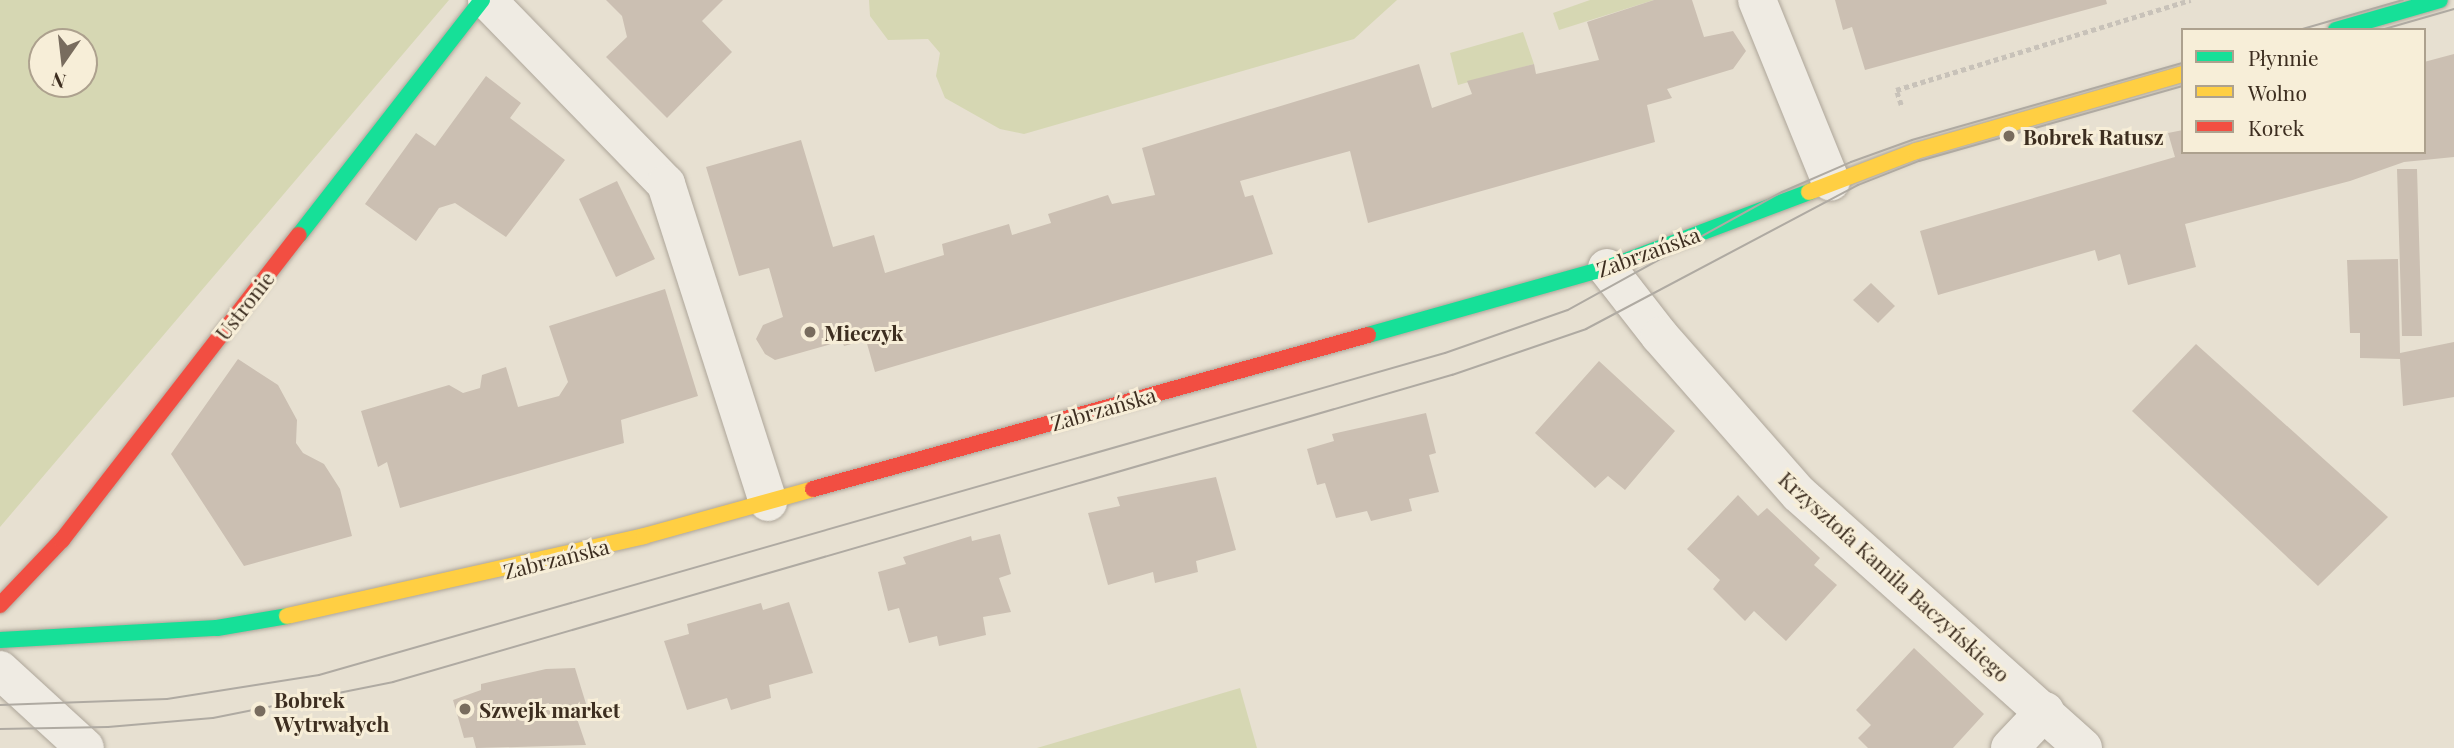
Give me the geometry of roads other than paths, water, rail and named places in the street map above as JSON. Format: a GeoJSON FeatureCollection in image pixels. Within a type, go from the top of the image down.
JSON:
{"type":"FeatureCollection","features":[{"type":"Feature","properties":{"kind":"street","name":"Ustronie"},"geometry":{"type":"LineString","coordinates":[[0,605],[62,540],[482,0]]}},
{"type":"Feature","properties":{"kind":"street"},"geometry":{"type":"LineString","coordinates":[[487,0],[666,184],[768,502]]}},
{"type":"Feature","properties":{"kind":"street"},"geometry":{"type":"LineString","coordinates":[[1757,0],[1831,182]]}},
{"type":"Feature","properties":{"kind":"street"},"geometry":{"type":"LineString","coordinates":[[2343,28],[2440,0]]}},
{"type":"Feature","properties":{"kind":"street","name":"Zabrzańska"},"geometry":{"type":"LineString","coordinates":[[0,640],[217,628],[314,612],[490,574],[768,502],[1607,268],[1916,151],[2181,75]]}},
{"type":"Feature","properties":{"kind":"street","name":"Krzysztofa Kamila Baczyńskiego"},"geometry":{"type":"LineString","coordinates":[[1607,268],[1660,336],[1799,494],[2045,711],[2083,748]]}},
{"type":"Feature","properties":{"kind":"street"},"geometry":{"type":"LineString","coordinates":[[0,670],[85,748]]}},
{"type":"Feature","properties":{"kind":"street"},"geometry":{"type":"LineString","coordinates":[[2010,748],[2045,711]]}},
{"type":"Feature","properties":{"kind":"tram line"},"geometry":{"type":"LineString","coordinates":[[2306,28],[2403,0]]}},
{"type":"Feature","properties":{"kind":"tram line"},"geometry":{"type":"LineString","coordinates":[[2388,28],[2454,9]]}},
{"type":"Feature","properties":{"kind":"tram line"},"geometry":{"type":"LineString","coordinates":[[0,705],[167,699],[319,675],[1445,353],[1568,310],[1782,192],[1851,162],[1912,140],[2181,64]]}},
{"type":"Feature","properties":{"kind":"tram line"},"geometry":{"type":"LineString","coordinates":[[0,729],[108,727],[213,718],[393,682],[1452,375],[1586,329],[1858,185],[1919,161],[2181,87]]}},
{"type":"Feature","properties":{"kind":"place","name":"Bobrek Ratusz"},"geometry":{"type":"Point","coordinates":[2009,136]}},
{"type":"Feature","properties":{"kind":"place","name":"Mieczyk"},"geometry":{"type":"Point","coordinates":[810,332]}},
{"type":"Feature","properties":{"kind":"place","name":"Szwejk market"},"geometry":{"type":"Point","coordinates":[465,709]}},
{"type":"Feature","properties":{"kind":"place","name":"Bobrek Wytrwałych"},"geometry":{"type":"Point","coordinates":[260,711]}}]}
